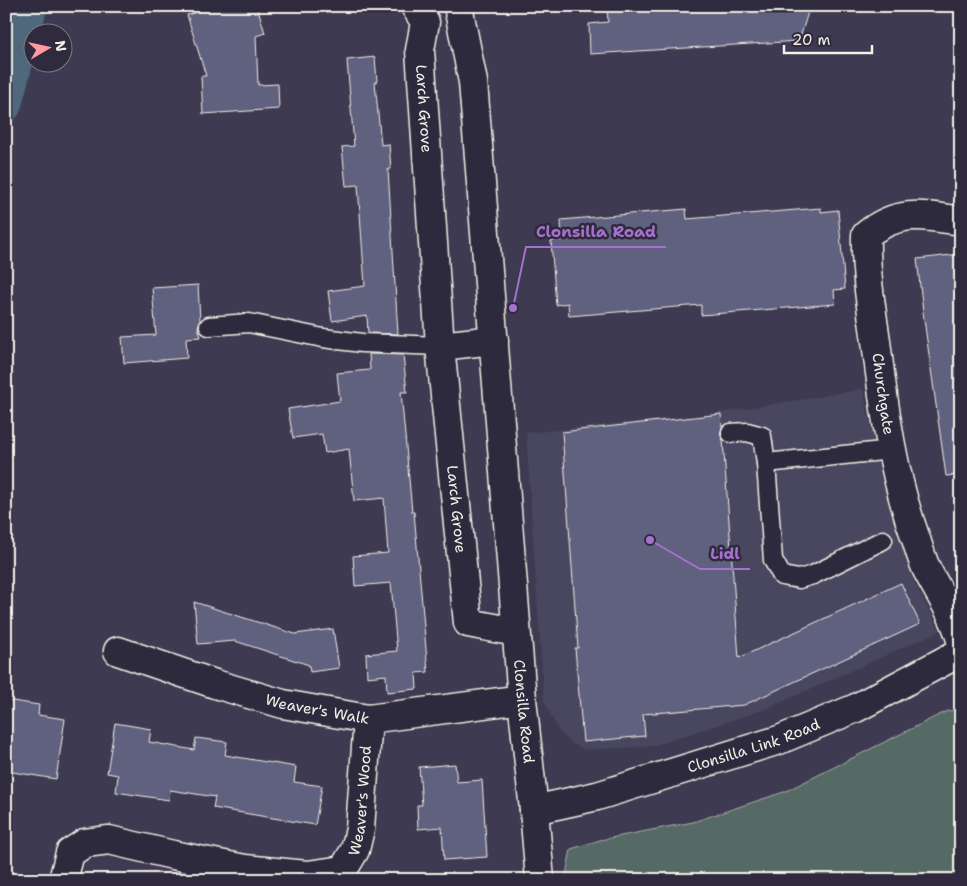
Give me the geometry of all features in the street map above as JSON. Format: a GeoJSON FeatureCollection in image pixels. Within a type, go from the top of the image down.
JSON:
{"type":"FeatureCollection","features":[{"type":"Feature","properties":{"kind":"street","name":"Larch Grove"},"geometry":{"type":"LineString","coordinates":[[459,8],[420,14],[420,50],[440,346],[468,623],[516,632]]}},
{"type":"Feature","properties":{"kind":"street","name":"Clonsilla Road"},"geometry":{"type":"LineString","coordinates":[[459,8],[473,82],[516,632],[540,880]]}},
{"type":"Feature","properties":{"kind":"street","name":"Churchgate"},"geometry":{"type":"LineString","coordinates":[[961,221],[923,216],[898,217],[878,226],[866,235],[865,262],[878,363],[892,450],[901,488],[925,566],[957,627],[961,640]]}},
{"type":"Feature","properties":{"kind":"street"},"geometry":{"type":"LineString","coordinates":[[440,346],[494,340]]}},
{"type":"Feature","properties":{"kind":"street","name":"Weaver's Walk"},"geometry":{"type":"LineString","coordinates":[[118,651],[215,684],[283,704],[368,719],[522,699]]}},
{"type":"Feature","properties":{"kind":"street","name":"Clonsilla Link Road"},"geometry":{"type":"LineString","coordinates":[[534,810],[597,796],[779,740],[856,708],[961,652]]}},
{"type":"Feature","properties":{"kind":"street","name":"Weaver's Wood"},"geometry":{"type":"LineString","coordinates":[[63,880],[70,853],[85,843],[110,840],[245,869],[307,875],[343,870],[355,850],[360,829],[368,719]]}},
{"type":"Feature","properties":{"kind":"lane"},"geometry":{"type":"LineString","coordinates":[[209,326],[249,323],[323,338],[362,343],[440,346]]}},
{"type":"Feature","properties":{"kind":"lane"},"geometry":{"type":"LineString","coordinates":[[731,433],[747,432],[762,436],[766,463],[773,560],[782,576],[798,579],[813,575],[883,540]]}},
{"type":"Feature","properties":{"kind":"lane"},"geometry":{"type":"LineString","coordinates":[[766,463],[892,450]]}},
{"type":"Feature","properties":{"kind":"shaded area"},"geometry":{"type":"Polygon","coordinates":[[[863,389],[885,492],[914,582],[940,631],[766,709],[653,746],[585,750],[571,743],[558,730],[544,700],[526,433],[714,414],[863,389]]]}},
{"type":"Feature","properties":{"kind":"green space"},"geometry":{"type":"Polygon","coordinates":[[[961,708],[961,880],[565,880],[571,849],[600,840],[693,822],[784,792],[945,712],[961,708]]]}},
{"type":"Feature","properties":{"kind":"building"},"geometry":{"type":"Polygon","coordinates":[[[217,6],[257,6],[265,33],[256,36],[258,85],[278,84],[279,109],[203,114],[201,76],[206,76],[187,15],[217,6]]]}},
{"type":"Feature","properties":{"kind":"building"},"geometry":{"type":"Polygon","coordinates":[[[607,6],[810,6],[799,41],[590,54],[589,24],[608,22],[607,6]]]}},
{"type":"Feature","properties":{"kind":"building"},"geometry":{"type":"Polygon","coordinates":[[[375,57],[377,81],[375,82],[381,145],[389,144],[391,169],[388,169],[398,334],[368,333],[367,316],[332,321],[328,291],[365,286],[358,185],[346,186],[342,147],[354,146],[347,60],[375,57]]]}},
{"type":"Feature","properties":{"kind":"building"},"geometry":{"type":"Polygon","coordinates":[[[821,208],[821,212],[838,210],[845,289],[834,290],[835,304],[701,315],[701,305],[569,316],[568,303],[556,305],[551,241],[562,240],[561,220],[686,209],[687,219],[821,208]]]}},
{"type":"Feature","properties":{"kind":"building"},"geometry":{"type":"Polygon","coordinates":[[[961,254],[961,475],[946,476],[917,259],[961,254]]]}},
{"type":"Feature","properties":{"kind":"building"},"geometry":{"type":"Polygon","coordinates":[[[198,285],[200,320],[198,327],[201,337],[186,338],[187,358],[124,363],[122,337],[156,335],[152,288],[198,285]]]}},
{"type":"Feature","properties":{"kind":"building"},"geometry":{"type":"Polygon","coordinates":[[[369,354],[403,355],[407,392],[401,392],[428,672],[416,673],[417,689],[387,692],[386,675],[367,677],[366,654],[397,651],[391,583],[355,586],[353,556],[388,553],[384,498],[354,501],[349,449],[325,453],[322,434],[293,438],[288,409],[340,401],[337,373],[370,370],[369,354]]]}},
{"type":"Feature","properties":{"kind":"building"},"geometry":{"type":"Polygon","coordinates":[[[721,414],[722,427],[720,434],[723,440],[739,658],[901,583],[920,624],[744,705],[643,714],[645,736],[583,742],[575,648],[578,648],[562,432],[721,414]]]}},
{"type":"Feature","properties":{"kind":"building"},"geometry":{"type":"Polygon","coordinates":[[[194,602],[295,634],[333,629],[339,668],[310,672],[309,665],[235,641],[198,644],[194,602]]]}},
{"type":"Feature","properties":{"kind":"building"},"geometry":{"type":"Polygon","coordinates":[[[6,700],[39,705],[38,715],[65,719],[56,779],[6,771],[6,700]]]}},
{"type":"Feature","properties":{"kind":"building"},"geometry":{"type":"Polygon","coordinates":[[[115,723],[151,729],[149,742],[194,750],[196,738],[227,742],[225,755],[296,767],[294,782],[322,786],[315,825],[213,808],[215,797],[170,790],[169,800],[116,792],[118,775],[107,773],[115,723]]]}},
{"type":"Feature","properties":{"kind":"building"},"geometry":{"type":"Polygon","coordinates":[[[455,764],[457,782],[482,780],[487,857],[444,860],[442,827],[418,829],[417,805],[422,805],[419,767],[455,764]]]}},
{"type":"Feature","properties":{"kind":"waterway"},"geometry":{"type":"LineString","coordinates":[[6,106],[32,6]]}},
{"type":"Feature","properties":{"kind":"place","name":"Clonsilla Road"},"geometry":{"type":"Point","coordinates":[513,308]}},
{"type":"Feature","properties":{"kind":"place","name":"Lidl"},"geometry":{"type":"Point","coordinates":[650,540]}}]}
